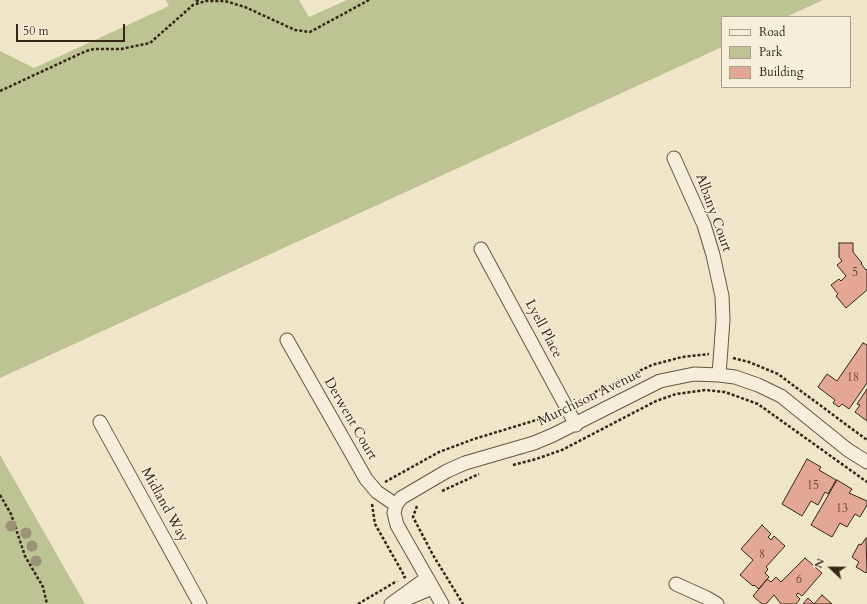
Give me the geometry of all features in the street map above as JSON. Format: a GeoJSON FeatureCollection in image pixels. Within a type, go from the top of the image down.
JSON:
{"type":"FeatureCollection","features":[{"type":"Feature","properties":{"kind":"street","name":"Albany Court"},"geometry":{"type":"LineString","coordinates":[[674,158],[704,225],[713,255],[720,289],[723,320],[719,375]]}},
{"type":"Feature","properties":{"kind":"street","name":"Lyell Place"},"geometry":{"type":"LineString","coordinates":[[481,249],[576,425]]}},
{"type":"Feature","properties":{"kind":"street","name":"Derwent Court"},"geometry":{"type":"LineString","coordinates":[[287,340],[366,479],[377,492],[396,505]]}},
{"type":"Feature","properties":{"kind":"street","name":"Murchison Avenue"},"geometry":{"type":"LineString","coordinates":[[396,505],[401,498],[447,471],[465,463],[534,443],[576,425],[660,381],[694,374],[735,377],[758,385],[781,396],[848,450],[867,462]]}},
{"type":"Feature","properties":{"kind":"street","name":"Midland Way"},"geometry":{"type":"LineString","coordinates":[[100,422],[200,604]]}},
{"type":"Feature","properties":{"kind":"street"},"geometry":{"type":"LineString","coordinates":[[396,505],[395,519],[401,535],[442,604]]}},
{"type":"Feature","properties":{"kind":"street"},"geometry":{"type":"LineString","coordinates":[[392,604],[430,583]]}},
{"type":"Feature","properties":{"kind":"street"},"geometry":{"type":"LineString","coordinates":[[676,584],[707,598],[716,604]]}},
{"type":"Feature","properties":{"kind":"path"},"geometry":{"type":"LineString","coordinates":[[196,0],[200,3]]}},
{"type":"Feature","properties":{"kind":"path"},"geometry":{"type":"LineString","coordinates":[[0,91],[86,51],[94,49],[121,49],[150,42],[193,6],[206,1],[225,2],[245,7],[295,30],[310,32],[369,0]]}},
{"type":"Feature","properties":{"kind":"path"},"geometry":{"type":"LineString","coordinates":[[509,466],[562,450],[656,401],[676,394],[706,390],[741,396],[758,404],[867,482]]}},
{"type":"Feature","properties":{"kind":"path"},"geometry":{"type":"LineString","coordinates":[[439,493],[482,473]]}},
{"type":"Feature","properties":{"kind":"path"},"geometry":{"type":"LineString","coordinates":[[0,495],[11,514],[25,556],[43,587],[47,604]]}},
{"type":"Feature","properties":{"kind":"path"},"geometry":{"type":"LineString","coordinates":[[419,503],[415,507],[413,517],[433,555],[463,604]]}},
{"type":"Feature","properties":{"kind":"green space"},"geometry":{"type":"Polygon","coordinates":[[[166,0],[299,0],[309,17],[347,0],[823,0],[788,16],[721,16],[721,47],[0,378],[0,51],[34,68],[169,6],[166,0]]]}},
{"type":"Feature","properties":{"kind":"green space"},"geometry":{"type":"Polygon","coordinates":[[[0,455],[85,604],[0,604],[0,455]]]}},
{"type":"Feature","properties":{"kind":"building"},"geometry":{"type":"Polygon","coordinates":[[[839,243],[853,243],[853,252],[862,263],[861,264],[866,270],[867,269],[867,290],[846,308],[836,296],[838,294],[831,285],[839,279],[841,281],[846,276],[837,265],[842,261],[839,257],[839,243]]]}},
{"type":"Feature","properties":{"kind":"building"},"geometry":{"type":"Polygon","coordinates":[[[863,343],[867,345],[867,383],[849,409],[842,404],[839,407],[833,403],[835,400],[818,387],[827,374],[837,381],[863,343]]]}},
{"type":"Feature","properties":{"kind":"building"},"geometry":{"type":"Polygon","coordinates":[[[867,389],[867,421],[855,412],[860,405],[857,404],[867,389]]]}},
{"type":"Feature","properties":{"kind":"building"},"geometry":{"type":"Polygon","coordinates":[[[807,459],[821,467],[819,470],[836,480],[828,494],[825,492],[818,505],[811,501],[802,516],[782,504],[807,459]]]}},
{"type":"Feature","properties":{"kind":"building"},"geometry":{"type":"Polygon","coordinates":[[[837,480],[852,489],[849,493],[867,501],[867,505],[860,517],[855,514],[847,527],[840,523],[832,537],[811,525],[837,480]]]}},
{"type":"Feature","properties":{"kind":"building"},"geometry":{"type":"Polygon","coordinates":[[[762,525],[771,534],[768,537],[771,540],[774,536],[785,546],[766,567],[768,569],[765,573],[769,577],[759,589],[740,575],[753,560],[741,549],[762,525]]]}},
{"type":"Feature","properties":{"kind":"building"},"geometry":{"type":"Polygon","coordinates":[[[866,538],[866,573],[856,567],[859,562],[852,557],[859,544],[861,545],[866,538]]]}},
{"type":"Feature","properties":{"kind":"building"},"geometry":{"type":"Polygon","coordinates":[[[805,558],[822,573],[802,596],[798,593],[796,595],[800,599],[796,604],[781,604],[774,595],[766,604],[762,604],[753,596],[767,579],[771,582],[776,577],[781,582],[805,558]]]}},
{"type":"Feature","properties":{"kind":"building"},"geometry":{"type":"Polygon","coordinates":[[[822,595],[832,604],[814,604],[822,595]]]}},
{"type":"Feature","properties":{"kind":"building"},"geometry":{"type":"Polygon","coordinates":[[[808,598],[814,604],[803,604],[808,598]]]}}]}
